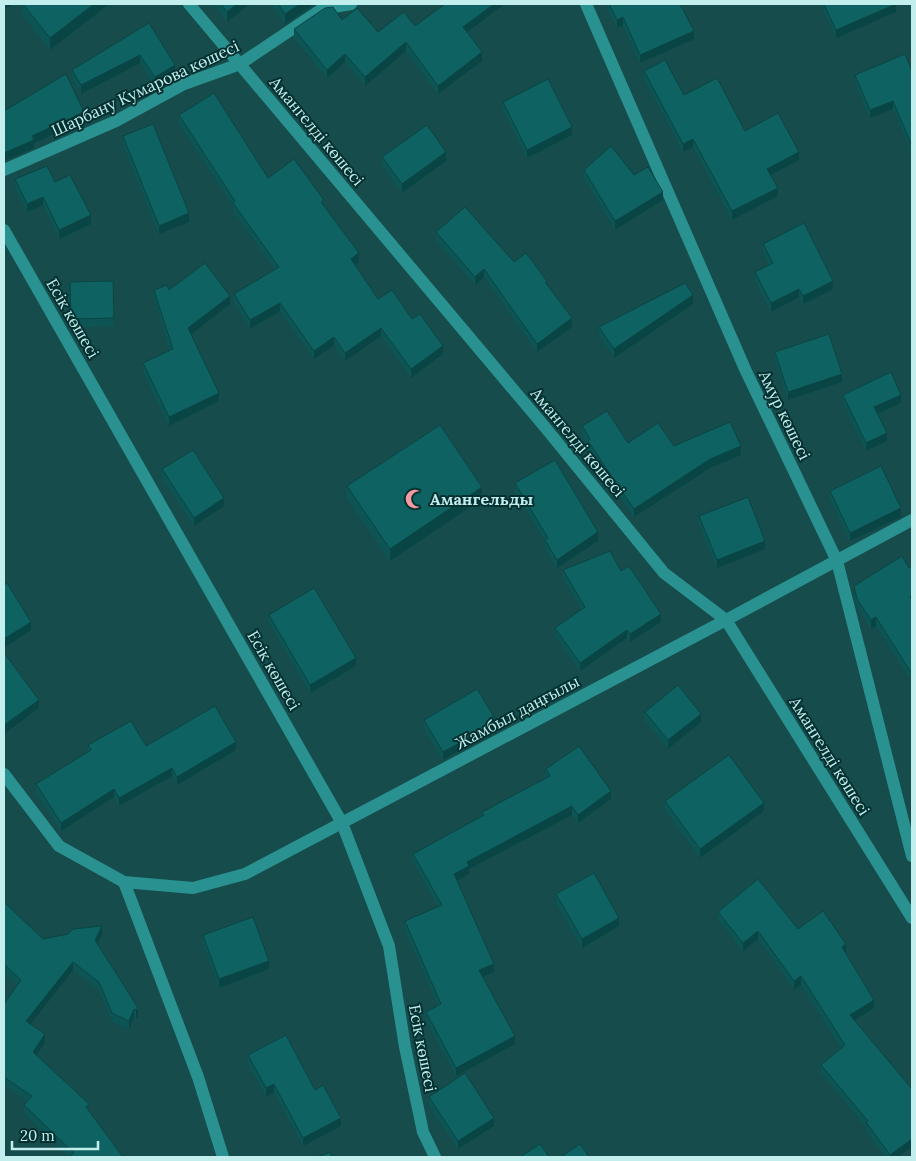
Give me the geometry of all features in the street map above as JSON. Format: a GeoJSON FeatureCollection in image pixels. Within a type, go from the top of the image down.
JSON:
{"type":"FeatureCollection","features":[{"type":"Feature","properties":{"kind":"street","name":"Амангелді көшесі"},"geometry":{"type":"LineString","coordinates":[[189,4],[551,434],[664,573],[726,620],[912,918]]}},
{"type":"Feature","properties":{"kind":"street","name":"Шарбану Кумарова көшесі"},"geometry":{"type":"LineString","coordinates":[[4,170],[116,121],[184,84],[240,64],[322,9],[350,4]]}},
{"type":"Feature","properties":{"kind":"street","name":"Амур көшесі"},"geometry":{"type":"LineString","coordinates":[[586,4],[745,369],[837,561],[912,856]]}},
{"type":"Feature","properties":{"kind":"street","name":"Есік көшесі"},"geometry":{"type":"LineString","coordinates":[[4,230],[342,823],[389,946],[405,1046],[424,1132],[435,1157]]}},
{"type":"Feature","properties":{"kind":"street","name":"Жамбыл даңғылы"},"geometry":{"type":"LineString","coordinates":[[124,882],[193,888],[245,874],[912,520]]}},
{"type":"Feature","properties":{"kind":"street"},"geometry":{"type":"LineString","coordinates":[[4,774],[59,846],[124,882],[198,1077],[223,1157]]}},
{"type":"Feature","properties":{"kind":"building"},"geometry":{"type":"Polygon","coordinates":[[[23,4],[94,4],[50,38],[23,4]]]}},
{"type":"Feature","properties":{"kind":"building"},"geometry":{"type":"Polygon","coordinates":[[[221,4],[237,4],[227,12],[221,4]]]}},
{"type":"Feature","properties":{"kind":"building"},"geometry":{"type":"Polygon","coordinates":[[[278,4],[300,4],[285,14],[278,4]]]}},
{"type":"Feature","properties":{"kind":"building"},"geometry":{"type":"Polygon","coordinates":[[[445,4],[494,4],[463,27],[482,52],[438,86],[406,42],[365,77],[345,54],[327,70],[294,29],[325,8],[333,7],[342,20],[357,8],[378,32],[404,12],[415,26],[445,4]]]}},
{"type":"Feature","properties":{"kind":"building"},"geometry":{"type":"Polygon","coordinates":[[[609,4],[680,4],[694,31],[640,55],[623,17],[617,20],[609,4]]]}},
{"type":"Feature","properties":{"kind":"building"},"geometry":{"type":"Polygon","coordinates":[[[824,4],[896,4],[836,30],[824,4]]]}},
{"type":"Feature","properties":{"kind":"building"},"geometry":{"type":"Polygon","coordinates":[[[149,23],[175,65],[155,77],[140,55],[81,85],[72,70],[149,23]]]}},
{"type":"Feature","properties":{"kind":"building"},"geometry":{"type":"Polygon","coordinates":[[[905,54],[912,71],[912,146],[893,101],[870,110],[855,75],[905,54]]]}},
{"type":"Feature","properties":{"kind":"building"},"geometry":{"type":"Polygon","coordinates":[[[665,60],[684,95],[717,78],[745,131],[778,113],[799,152],[767,169],[778,188],[732,211],[693,139],[683,144],[644,71],[665,60]]]}},
{"type":"Feature","properties":{"kind":"building"},"geometry":{"type":"Polygon","coordinates":[[[66,74],[84,112],[32,136],[34,140],[4,153],[4,111],[66,74]]]}},
{"type":"Feature","properties":{"kind":"building"},"geometry":{"type":"Polygon","coordinates":[[[548,79],[572,127],[527,150],[503,102],[548,79]]]}},
{"type":"Feature","properties":{"kind":"building"},"geometry":{"type":"Polygon","coordinates":[[[214,93],[268,178],[294,159],[324,200],[321,202],[359,253],[351,259],[378,299],[392,290],[412,319],[420,314],[443,346],[411,369],[381,328],[345,353],[334,337],[314,351],[280,303],[250,320],[234,294],[279,267],[233,203],[235,201],[179,115],[214,93]]]}},
{"type":"Feature","properties":{"kind":"building"},"geometry":{"type":"Polygon","coordinates":[[[153,124],[189,213],[159,226],[123,136],[153,124]]]}},
{"type":"Feature","properties":{"kind":"building"},"geometry":{"type":"Polygon","coordinates":[[[427,125],[446,152],[402,184],[382,157],[427,125]]]}},
{"type":"Feature","properties":{"kind":"building"},"geometry":{"type":"Polygon","coordinates":[[[611,146],[634,175],[648,167],[663,192],[615,221],[584,170],[611,146]]]}},
{"type":"Feature","properties":{"kind":"building"},"geometry":{"type":"Polygon","coordinates":[[[47,166],[55,182],[70,175],[91,215],[59,230],[43,197],[27,204],[15,179],[47,166]]]}},
{"type":"Feature","properties":{"kind":"building"},"geometry":{"type":"Polygon","coordinates":[[[465,207],[514,262],[526,253],[572,318],[537,344],[484,269],[475,277],[436,232],[465,207]]]}},
{"type":"Feature","properties":{"kind":"building"},"geometry":{"type":"Polygon","coordinates":[[[804,223],[833,281],[803,296],[799,289],[771,303],[755,272],[773,263],[763,244],[804,223]]]}},
{"type":"Feature","properties":{"kind":"building"},"geometry":{"type":"Polygon","coordinates":[[[205,263],[230,296],[188,328],[219,393],[169,417],[143,363],[173,349],[154,290],[167,285],[169,290],[205,263]]]}},
{"type":"Feature","properties":{"kind":"building"},"geometry":{"type":"Polygon","coordinates":[[[113,281],[114,318],[71,319],[70,282],[113,281]]]}},
{"type":"Feature","properties":{"kind":"building"},"geometry":{"type":"Polygon","coordinates":[[[685,283],[693,295],[614,349],[599,327],[685,283]]]}},
{"type":"Feature","properties":{"kind":"building"},"geometry":{"type":"Polygon","coordinates":[[[829,334],[842,374],[788,392],[775,352],[829,334]]]}},
{"type":"Feature","properties":{"kind":"building"},"geometry":{"type":"Polygon","coordinates":[[[891,372],[901,395],[874,407],[887,433],[866,443],[843,395],[891,372]]]}},
{"type":"Feature","properties":{"kind":"building"},"geometry":{"type":"Polygon","coordinates":[[[607,411],[628,443],[658,423],[674,446],[730,422],[741,446],[710,459],[634,509],[588,441],[590,439],[582,426],[607,411]]]}},
{"type":"Feature","properties":{"kind":"building","name":"Амангельды"},"geometry":{"type":"Polygon","coordinates":[[[440,425],[482,487],[390,549],[347,486],[440,425]]]}},
{"type":"Feature","properties":{"kind":"building"},"geometry":{"type":"Polygon","coordinates":[[[193,450],[224,498],[194,518],[162,469],[193,450]]]}},
{"type":"Feature","properties":{"kind":"building"},"geometry":{"type":"Polygon","coordinates":[[[555,460],[598,532],[557,560],[545,540],[548,538],[515,483],[555,460]]]}},
{"type":"Feature","properties":{"kind":"building"},"geometry":{"type":"Polygon","coordinates":[[[881,466],[901,508],[850,533],[830,491],[881,466]]]}},
{"type":"Feature","properties":{"kind":"building"},"geometry":{"type":"Polygon","coordinates":[[[748,497],[765,541],[717,560],[699,516],[748,497]]]}},
{"type":"Feature","properties":{"kind":"building"},"geometry":{"type":"Polygon","coordinates":[[[610,551],[621,571],[629,566],[661,614],[630,634],[627,630],[580,663],[555,628],[585,607],[563,570],[610,551]]]}},
{"type":"Feature","properties":{"kind":"building"},"geometry":{"type":"Polygon","coordinates":[[[902,556],[909,568],[912,566],[912,595],[910,596],[912,601],[912,674],[876,617],[871,620],[857,599],[854,586],[902,556]]]}},
{"type":"Feature","properties":{"kind":"building"},"geometry":{"type":"Polygon","coordinates":[[[7,583],[31,622],[4,639],[4,585],[7,583]]]}},
{"type":"Feature","properties":{"kind":"building"},"geometry":{"type":"Polygon","coordinates":[[[314,588],[356,658],[310,685],[269,615],[314,588]]]}},
{"type":"Feature","properties":{"kind":"building"},"geometry":{"type":"Polygon","coordinates":[[[4,655],[39,700],[4,725],[4,655]]]}},
{"type":"Feature","properties":{"kind":"building"},"geometry":{"type":"Polygon","coordinates":[[[678,685],[701,714],[668,740],[645,712],[678,685]]]}},
{"type":"Feature","properties":{"kind":"building"},"geometry":{"type":"Polygon","coordinates":[[[477,689],[497,722],[443,752],[424,720],[477,689]]]}},
{"type":"Feature","properties":{"kind":"building"},"geometry":{"type":"Polygon","coordinates":[[[215,706],[236,742],[177,777],[172,768],[119,798],[114,789],[61,823],[36,784],[91,750],[88,745],[131,721],[146,746],[215,706]]]}},
{"type":"Feature","properties":{"kind":"building"},"geometry":{"type":"Polygon","coordinates":[[[579,746],[611,791],[578,815],[572,806],[467,862],[469,866],[454,874],[494,964],[479,970],[515,1036],[456,1068],[426,1012],[441,1004],[405,921],[442,905],[413,854],[484,815],[482,812],[550,776],[546,769],[579,746]]]}},
{"type":"Feature","properties":{"kind":"building"},"geometry":{"type":"Polygon","coordinates":[[[729,755],[764,803],[700,849],[665,801],[729,755]]]}},
{"type":"Feature","properties":{"kind":"building"},"geometry":{"type":"Polygon","coordinates":[[[594,873],[619,918],[582,939],[556,894],[594,873]]]}},
{"type":"Feature","properties":{"kind":"building"},"geometry":{"type":"Polygon","coordinates":[[[758,879],[798,929],[823,911],[846,944],[842,947],[874,1000],[850,1015],[912,1089],[912,1139],[890,1155],[866,1122],[868,1121],[821,1065],[845,1045],[801,976],[794,981],[758,931],[743,943],[718,912],[758,879]]]}},
{"type":"Feature","properties":{"kind":"building"},"geometry":{"type":"Polygon","coordinates":[[[4,902],[43,939],[68,934],[73,929],[102,926],[95,940],[138,1008],[134,1009],[129,1021],[112,1013],[99,982],[73,962],[26,1021],[45,1034],[33,1052],[89,1104],[86,1107],[123,1157],[69,1157],[74,1153],[24,1105],[32,1096],[4,1077],[4,1004],[21,980],[4,964],[4,902]]]}},
{"type":"Feature","properties":{"kind":"building"},"geometry":{"type":"Polygon","coordinates":[[[253,917],[269,961],[219,979],[203,935],[253,917]]]}},
{"type":"Feature","properties":{"kind":"building"},"geometry":{"type":"Polygon","coordinates":[[[286,1035],[315,1090],[323,1085],[341,1118],[303,1138],[274,1084],[266,1088],[248,1055],[286,1035]]]}},
{"type":"Feature","properties":{"kind":"building"},"geometry":{"type":"Polygon","coordinates":[[[465,1073],[494,1118],[458,1141],[429,1097],[465,1073]]]}},
{"type":"Feature","properties":{"kind":"building"},"geometry":{"type":"Polygon","coordinates":[[[540,1144],[549,1157],[520,1157],[540,1144]]]}},
{"type":"Feature","properties":{"kind":"building"},"geometry":{"type":"Polygon","coordinates":[[[580,1144],[589,1157],[561,1157],[580,1144]]]}},
{"type":"Feature","properties":{"kind":"building"},"geometry":{"type":"Polygon","coordinates":[[[330,1152],[332,1157],[318,1157],[330,1152]]]}},
{"type":"Feature","properties":{"kind":"place","name":"Амангельды"},"geometry":{"type":"Point","coordinates":[415,499]}}]}
